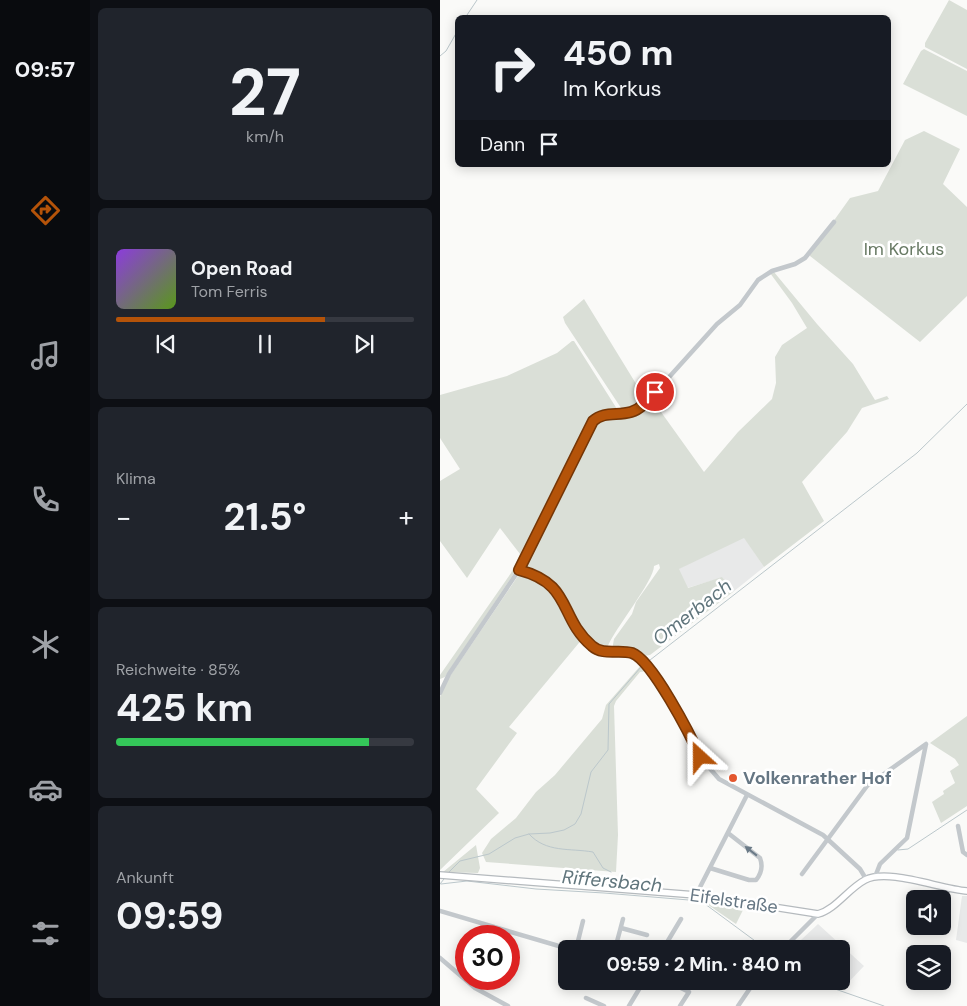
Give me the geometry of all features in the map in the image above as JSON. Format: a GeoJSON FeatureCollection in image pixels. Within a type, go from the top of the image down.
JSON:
{"type":"FeatureCollection","features":[{"type":"Feature","properties":{"kind":"main road","name":"Eifelstraße"},"geometry":{"type":"LineString","coordinates":[[441,875],[696,895],[818,914]]}},
{"type":"Feature","properties":{"kind":"main road"},"geometry":{"type":"LineString","coordinates":[[818,914],[828,910],[866,879],[875,877],[967,891]]}},
{"type":"Feature","properties":{"kind":"street"},"geometry":{"type":"LineString","coordinates":[[440,693],[449,674],[519,570],[593,421],[603,415],[630,412],[642,406],[692,350],[740,304],[758,280],[772,271],[795,264],[805,258],[834,222]]}},
{"type":"Feature","properties":{"kind":"street"},"geometry":{"type":"LineString","coordinates":[[519,570],[537,575],[554,586],[580,632],[592,647],[599,650],[633,653],[645,664],[673,702],[700,757],[714,774],[748,795],[828,838],[860,869],[866,879]]}},
{"type":"Feature","properties":{"kind":"street"},"geometry":{"type":"LineString","coordinates":[[802,874],[867,786],[926,744],[906,838],[880,864],[875,877]]}},
{"type":"Feature","properties":{"kind":"street"},"geometry":{"type":"LineString","coordinates":[[696,895],[748,795]]}},
{"type":"Feature","properties":{"kind":"street"},"geometry":{"type":"LineString","coordinates":[[958,826],[963,852],[967,855]]}},
{"type":"Feature","properties":{"kind":"street"},"geometry":{"type":"LineString","coordinates":[[710,868],[749,880],[756,880],[759,876],[761,869],[760,858],[728,833]]}},
{"type":"Feature","properties":{"kind":"street"},"geometry":{"type":"LineString","coordinates":[[440,911],[558,946]]}},
{"type":"Feature","properties":{"kind":"street"},"geometry":{"type":"LineString","coordinates":[[792,940],[818,914]]}},
{"type":"Feature","properties":{"kind":"street"},"geometry":{"type":"LineString","coordinates":[[618,940],[623,919]]}},
{"type":"Feature","properties":{"kind":"street"},"geometry":{"type":"LineString","coordinates":[[669,940],[681,919]]}},
{"type":"Feature","properties":{"kind":"street"},"geometry":{"type":"LineString","coordinates":[[578,940],[583,921]]}},
{"type":"Feature","properties":{"kind":"street"},"geometry":{"type":"LineString","coordinates":[[621,928],[647,934]]}},
{"type":"Feature","properties":{"kind":"street"},"geometry":{"type":"LineString","coordinates":[[440,958],[475,988],[508,1006]]}},
{"type":"Feature","properties":{"kind":"street"},"geometry":{"type":"LineString","coordinates":[[629,1006],[639,990]]}},
{"type":"Feature","properties":{"kind":"street"},"geometry":{"type":"LineString","coordinates":[[680,1006],[689,992],[685,990]]}},
{"type":"Feature","properties":{"kind":"street"},"geometry":{"type":"LineString","coordinates":[[738,1006],[748,990]]}},
{"type":"Feature","properties":{"kind":"street"},"geometry":{"type":"LineString","coordinates":[[586,998],[604,1006]]}},
{"type":"Feature","properties":{"kind":"shaded area"},"geometry":{"type":"Polygon","coordinates":[[[744,537],[764,567],[733,592],[721,578],[687,588],[678,569],[744,537]]]}},
{"type":"Feature","properties":{"kind":"shaded area"},"geometry":{"type":"Polygon","coordinates":[[[962,896],[967,896],[967,943],[956,940],[962,896]]]}},
{"type":"Feature","properties":{"kind":"shaded area"},"geometry":{"type":"Polygon","coordinates":[[[818,924],[836,940],[801,940],[818,924]]]}},
{"type":"Feature","properties":{"kind":"shaded area"},"geometry":{"type":"Polygon","coordinates":[[[850,953],[864,966],[850,981],[850,953]]]}},
{"type":"Feature","properties":{"kind":"green space"},"geometry":{"type":"Polygon","coordinates":[[[949,0],[967,10],[967,69],[925,47],[925,43],[949,0]]]}},
{"type":"Feature","properties":{"kind":"green space"},"geometry":{"type":"Polygon","coordinates":[[[924,49],[967,71],[967,116],[903,84],[921,51],[924,49]]]}},
{"type":"Feature","properties":{"kind":"green space","name":"Im Korkus"},"geometry":{"type":"Polygon","coordinates":[[[924,131],[960,149],[943,184],[967,207],[967,296],[920,342],[810,256],[850,198],[878,191],[905,140],[924,131]]]}},
{"type":"Feature","properties":{"kind":"green space"},"geometry":{"type":"Polygon","coordinates":[[[774,272],[853,364],[875,400],[887,396],[889,399],[862,408],[847,432],[802,482],[824,521],[764,567],[744,538],[679,569],[688,588],[722,577],[733,592],[650,655],[644,656],[633,651],[612,650],[614,639],[632,614],[636,602],[660,568],[659,564],[654,566],[648,582],[607,648],[599,649],[585,636],[560,594],[537,573],[525,569],[522,565],[594,422],[603,418],[634,412],[651,398],[704,472],[738,432],[772,399],[776,383],[775,357],[782,345],[807,328],[792,303],[770,273],[774,272]]]}},
{"type":"Feature","properties":{"kind":"green space"},"geometry":{"type":"Polygon","coordinates":[[[584,299],[646,400],[636,408],[623,411],[565,323],[563,317],[584,299]]]}},
{"type":"Feature","properties":{"kind":"green space"},"geometry":{"type":"Polygon","coordinates":[[[574,341],[617,409],[602,412],[591,419],[517,569],[445,677],[440,679],[440,675],[511,573],[520,554],[500,528],[467,578],[440,541],[440,481],[460,469],[440,438],[440,395],[507,376],[557,353],[574,341]]]}},
{"type":"Feature","properties":{"kind":"green space"},"geometry":{"type":"Polygon","coordinates":[[[520,573],[532,575],[542,580],[551,588],[558,596],[583,638],[509,727],[517,733],[476,789],[499,813],[440,870],[440,697],[448,679],[520,573]]]}},
{"type":"Feature","properties":{"kind":"green space"},"geometry":{"type":"Polygon","coordinates":[[[642,664],[648,671],[640,672],[614,706],[618,835],[616,872],[486,862],[482,853],[491,839],[516,818],[536,792],[555,775],[602,719],[606,705],[642,664]]]}},
{"type":"Feature","properties":{"kind":"green space"},"geometry":{"type":"Polygon","coordinates":[[[967,716],[967,806],[941,823],[932,802],[955,783],[950,771],[959,765],[955,759],[930,743],[967,716]]]}},
{"type":"Feature","properties":{"kind":"green space"},"geometry":{"type":"Polygon","coordinates":[[[476,845],[480,868],[478,873],[443,872],[476,845]]]}},
{"type":"Feature","properties":{"kind":"green space"},"geometry":{"type":"Polygon","coordinates":[[[704,900],[745,906],[736,924],[704,902],[704,900]]]}},
{"type":"Feature","properties":{"kind":"waterway"},"geometry":{"type":"LineString","coordinates":[[467,15],[477,0]]}},
{"type":"Feature","properties":{"kind":"waterway"},"geometry":{"type":"LineString","coordinates":[[440,56],[446,51],[455,35]]}},
{"type":"Feature","properties":{"kind":"waterway","name":"Omerbach"},"geometry":{"type":"LineString","coordinates":[[448,873],[460,861],[489,854],[515,838],[529,834],[564,830],[575,824],[581,814],[591,772],[608,750],[609,704],[641,667],[917,453],[967,404]]}},
{"type":"Feature","properties":{"kind":"waterway"},"geometry":{"type":"LineString","coordinates":[[898,850],[908,849],[967,810]]}},
{"type":"Feature","properties":{"kind":"waterway"},"geometry":{"type":"LineString","coordinates":[[529,834],[536,840],[551,847],[593,852],[603,868],[611,872]]}},
{"type":"Feature","properties":{"kind":"waterway","name":"Omerbach"},"geometry":{"type":"LineString","coordinates":[[440,884],[444,879]]}},
{"type":"Feature","properties":{"kind":"waterway","name":"Riffersbach"},"geometry":{"type":"LineString","coordinates":[[441,884],[467,881],[536,889],[701,901],[754,940]]}},
{"type":"Feature","properties":{"kind":"waterway","name":"Riffersbach"},"geometry":{"type":"LineString","coordinates":[[838,990],[884,1006]]}},
{"type":"Feature","properties":{"kind":"place","name":"Volkenrather Hof"},"geometry":{"type":"Point","coordinates":[733,778]}},
{"type":"Feature","properties":{"kind":"route"},"geometry":{"type":"LineString","coordinates":[[655,392],[637,410],[598,416],[593,421],[522,560],[519,570],[537,575],[554,586],[584,637],[592,647],[599,650],[633,653],[643,661],[673,702],[686,725],[700,757]]}}]}
